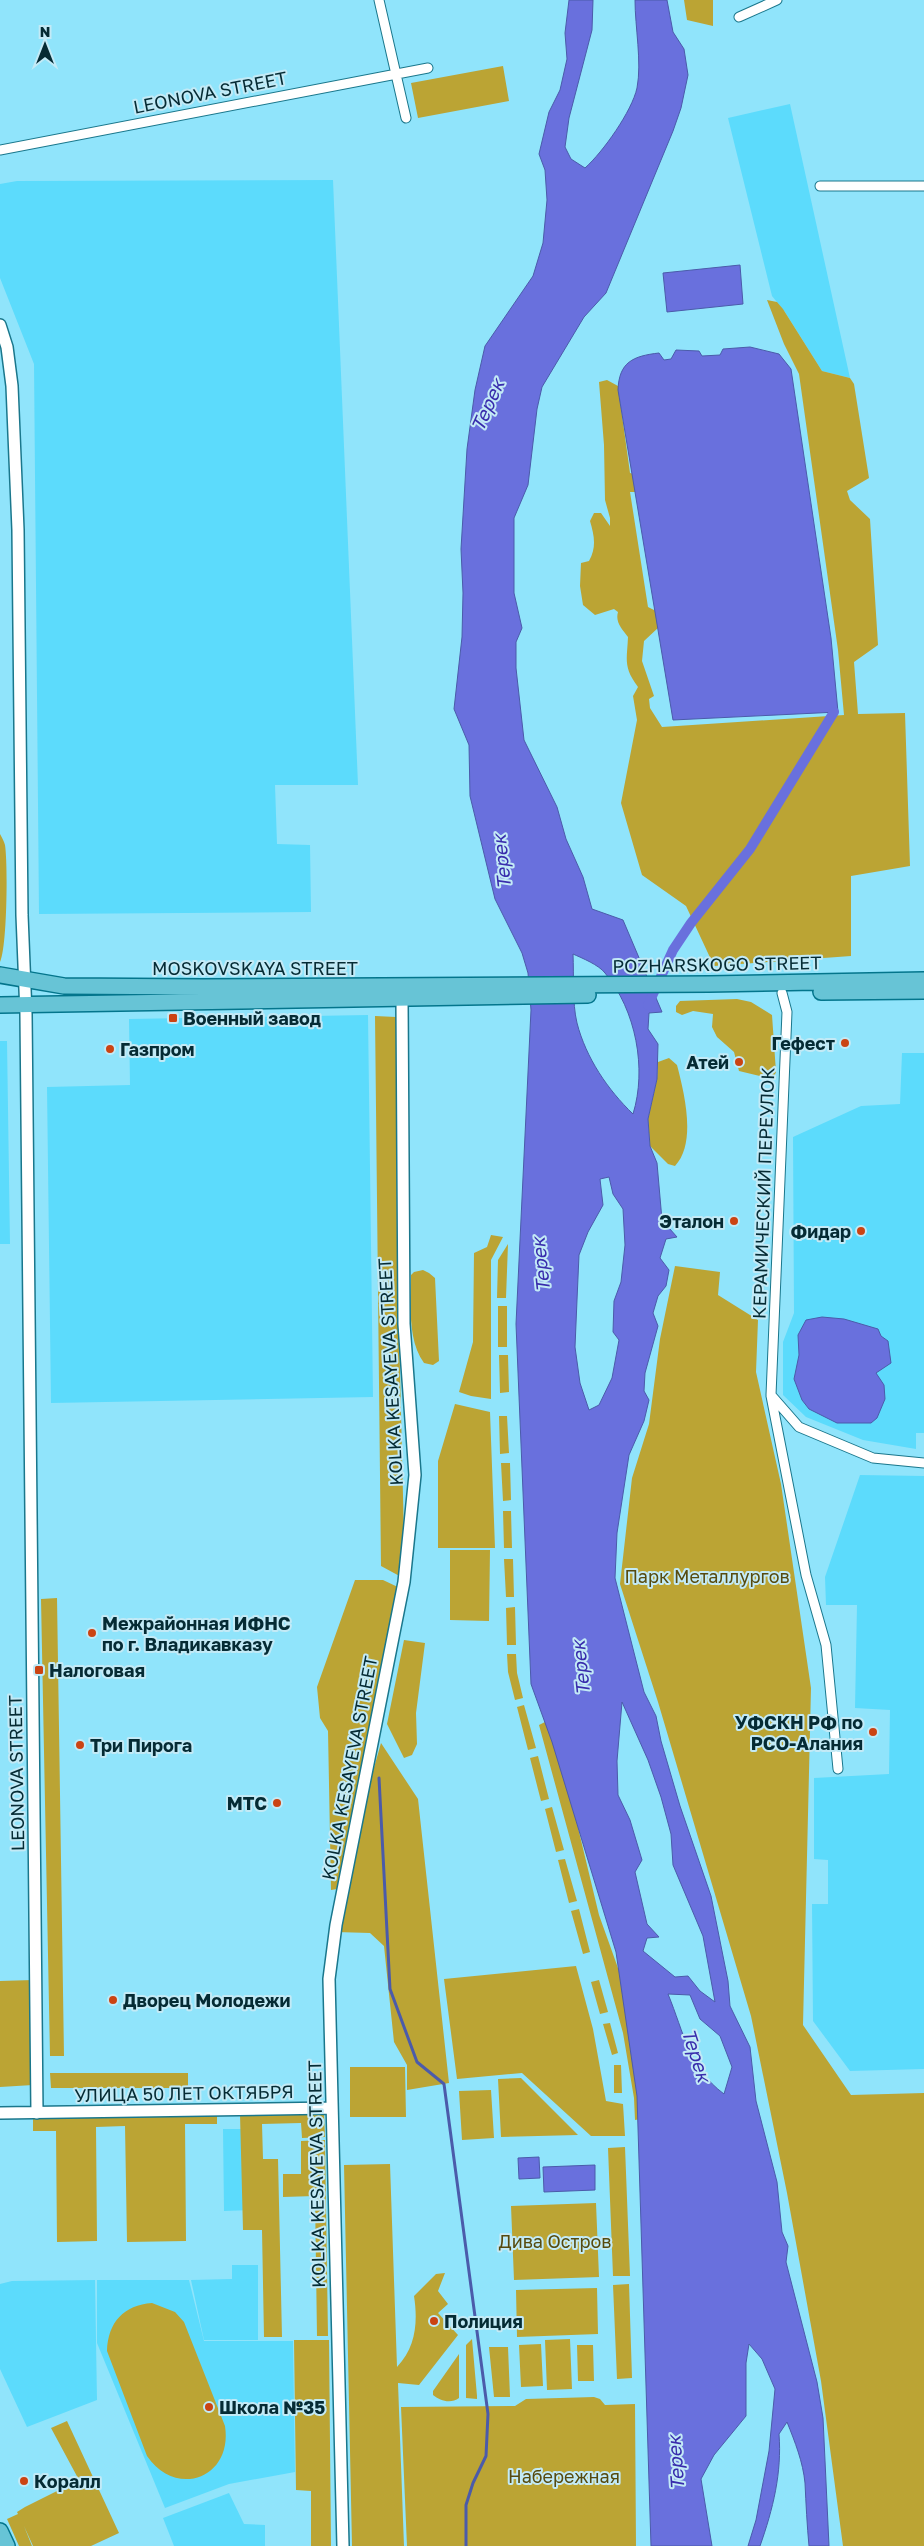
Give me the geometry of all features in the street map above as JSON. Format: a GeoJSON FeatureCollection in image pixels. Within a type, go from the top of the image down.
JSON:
{"type":"FeatureCollection","features":[{"type":"Feature","properties":{"kind":"main road","name":"MOSKOVSKAYA STREET"},"geometry":{"type":"LineString","coordinates":[[0,975],[64,986],[511,991]]}},
{"type":"Feature","properties":{"kind":"main road","name":"POZHARSKOGO STREET"},"geometry":{"type":"LineString","coordinates":[[511,991],[710,989],[924,980]]}},
{"type":"Feature","properties":{"kind":"main road","name":"POZHARSKOGO STREET"},"geometry":{"type":"LineString","coordinates":[[710,989],[782,993],[924,991]]}},
{"type":"Feature","properties":{"kind":"main road","name":"MOSKOVSKAYA STREET"},"geometry":{"type":"LineString","coordinates":[[0,1004],[402,999],[511,991]]}},
{"type":"Feature","properties":{"kind":"main road"},"geometry":{"type":"LineString","coordinates":[[0,2531],[7,2546]]}},
{"type":"Feature","properties":{"kind":"street"},"geometry":{"type":"LineString","coordinates":[[379,0],[398,74],[406,118]]}},
{"type":"Feature","properties":{"kind":"street"},"geometry":{"type":"LineString","coordinates":[[739,17],[777,0]]}},
{"type":"Feature","properties":{"kind":"street","name":"LEONOVA STREET"},"geometry":{"type":"LineString","coordinates":[[0,150],[428,68]]}},
{"type":"Feature","properties":{"kind":"street"},"geometry":{"type":"LineString","coordinates":[[820,186],[924,186]]}},
{"type":"Feature","properties":{"kind":"street","name":"LEONOVA STREET"},"geometry":{"type":"LineString","coordinates":[[0,325],[7,347],[12,386],[18,530],[24,978],[26,1005],[36,2113]]}},
{"type":"Feature","properties":{"kind":"street","name":"КЕРАМИЧЕСКИЙ ПЕРЕУЛОК"},"geometry":{"type":"LineString","coordinates":[[782,993],[787,1012],[771,1395],[806,1575],[826,1645],[838,1769]]}},
{"type":"Feature","properties":{"kind":"street","name":"KOLKA KESAYEVA STREET"},"geometry":{"type":"LineString","coordinates":[[343,2546],[329,1979],[331,1957],[404,1582],[415,1475],[404,1314],[402,999]]}},
{"type":"Feature","properties":{"kind":"street"},"geometry":{"type":"LineString","coordinates":[[771,1395],[799,1427],[873,1458],[924,1463]]}},
{"type":"Feature","properties":{"kind":"street","name":"УЛИЦА 50 ЛЕТ ОКТЯБРЯ"},"geometry":{"type":"LineString","coordinates":[[0,2113],[332,2108]]}},
{"type":"Feature","properties":{"kind":"shaded area"},"geometry":{"type":"Polygon","coordinates":[[[790,104],[850,378],[822,371],[785,312],[772,296],[728,118],[790,104]]]}},
{"type":"Feature","properties":{"kind":"shaded area"},"geometry":{"type":"Polygon","coordinates":[[[333,180],[358,785],[275,785],[277,844],[310,845],[311,912],[39,914],[34,364],[0,278],[0,184],[17,181],[333,180]]]}},
{"type":"Feature","properties":{"kind":"shaded area"},"geometry":{"type":"Polygon","coordinates":[[[368,1015],[373,1397],[51,1403],[47,1087],[130,1085],[129,1019],[368,1015]]]}},
{"type":"Feature","properties":{"kind":"shaded area"},"geometry":{"type":"Polygon","coordinates":[[[0,1041],[7,1041],[10,1244],[0,1244],[0,1041]]]}},
{"type":"Feature","properties":{"kind":"shaded area"},"geometry":{"type":"Polygon","coordinates":[[[902,1053],[924,1053],[924,1433],[916,1433],[916,1449],[863,1440],[806,1417],[783,1395],[783,1342],[794,1313],[793,1137],[861,1106],[900,1104],[902,1053]]]}},
{"type":"Feature","properties":{"kind":"shaded area"},"geometry":{"type":"Polygon","coordinates":[[[860,1475],[924,1476],[924,2069],[850,2071],[813,2021],[812,1904],[828,1904],[828,1860],[814,1859],[814,1778],[889,1774],[890,1710],[855,1708],[857,1605],[826,1605],[825,1577],[860,1475]]]}},
{"type":"Feature","properties":{"kind":"shaded area"},"geometry":{"type":"Polygon","coordinates":[[[223,2129],[249,2129],[251,2210],[224,2211],[223,2129]]]}},
{"type":"Feature","properties":{"kind":"shaded area"},"geometry":{"type":"Polygon","coordinates":[[[232,2265],[258,2265],[258,2340],[204,2340],[191,2280],[232,2279],[232,2265]]]}},
{"type":"Feature","properties":{"kind":"shaded area"},"geometry":{"type":"Polygon","coordinates":[[[95,2280],[97,2400],[27,2427],[0,2369],[0,2284],[12,2281],[95,2280]]]}},
{"type":"Feature","properties":{"kind":"shaded area","name":"Школа №35"},"geometry":{"type":"Polygon","coordinates":[[[97,2280],[189,2280],[204,2341],[293,2341],[295,2472],[229,2484],[165,2508],[97,2343],[97,2280]]]}},
{"type":"Feature","properties":{"kind":"shaded area"},"geometry":{"type":"Polygon","coordinates":[[[229,2493],[244,2524],[265,2525],[265,2546],[174,2546],[163,2518],[229,2493]]]}},
{"type":"Feature","properties":{"kind":"green space"},"geometry":{"type":"Polygon","coordinates":[[[684,0],[713,0],[713,26],[687,20],[684,0]]]}},
{"type":"Feature","properties":{"kind":"green space"},"geometry":{"type":"Polygon","coordinates":[[[503,66],[509,101],[418,118],[411,83],[503,66]]]}},
{"type":"Feature","properties":{"kind":"green space"},"geometry":{"type":"Polygon","coordinates":[[[767,300],[777,302],[783,309],[822,371],[850,378],[854,384],[869,478],[847,491],[850,500],[870,519],[878,645],[854,662],[858,714],[905,713],[910,866],[851,876],[851,956],[714,966],[686,906],[642,875],[621,803],[637,720],[633,696],[638,687],[628,668],[628,637],[618,622],[618,612],[614,609],[595,615],[583,605],[580,586],[581,563],[589,561],[592,556],[594,536],[590,521],[594,513],[601,513],[610,526],[610,518],[605,500],[604,445],[599,382],[607,380],[618,386],[630,473],[637,475],[636,492],[630,492],[648,607],[658,612],[659,627],[644,641],[642,661],[654,696],[649,699],[650,708],[662,727],[844,715],[838,650],[799,374],[784,344],[767,300]]]}},
{"type":"Feature","properties":{"kind":"green space"},"geometry":{"type":"Polygon","coordinates":[[[0,834],[5,845],[7,887],[4,941],[0,962],[0,834]]]}},
{"type":"Feature","properties":{"kind":"green space"},"geometry":{"type":"Polygon","coordinates":[[[737,999],[751,1002],[772,1015],[776,1072],[773,1079],[739,1071],[734,1052],[717,1037],[712,1027],[713,1014],[693,1011],[682,1015],[676,1012],[676,1006],[680,1001],[737,999]]]}},
{"type":"Feature","properties":{"kind":"green space"},"geometry":{"type":"Polygon","coordinates":[[[375,1016],[396,1017],[397,1247],[405,1579],[381,1566],[375,1016]]]}},
{"type":"Feature","properties":{"kind":"green space"},"geometry":{"type":"Polygon","coordinates":[[[669,1058],[677,1065],[687,1117],[686,1144],[682,1156],[675,1166],[668,1164],[650,1146],[648,1119],[657,1079],[658,1062],[669,1058]]]}},
{"type":"Feature","properties":{"kind":"green space"},"geometry":{"type":"Polygon","coordinates":[[[491,1235],[503,1237],[491,1260],[491,1399],[459,1392],[473,1342],[474,1253],[487,1247],[491,1235]]]}},
{"type":"Feature","properties":{"kind":"green space"},"geometry":{"type":"Polygon","coordinates":[[[508,1244],[506,1298],[497,1298],[498,1260],[508,1244]]]}},
{"type":"Feature","properties":{"kind":"green space","name":"Парк Металлургов"},"geometry":{"type":"Polygon","coordinates":[[[675,1266],[720,1272],[718,1295],[758,1320],[756,1372],[781,1484],[811,1688],[803,2025],[851,2095],[924,2093],[924,2546],[843,2546],[821,2381],[787,2193],[751,2016],[658,1702],[620,1584],[632,1478],[649,1424],[660,1339],[675,1266]]]}},
{"type":"Feature","properties":{"kind":"green space"},"geometry":{"type":"Polygon","coordinates":[[[423,1270],[435,1278],[439,1361],[433,1365],[424,1363],[412,1332],[411,1275],[414,1272],[423,1270]]]}},
{"type":"Feature","properties":{"kind":"green space"},"geometry":{"type":"Polygon","coordinates":[[[498,1306],[507,1306],[507,1347],[498,1347],[498,1306]]]}},
{"type":"Feature","properties":{"kind":"green space"},"geometry":{"type":"Polygon","coordinates":[[[499,1355],[508,1355],[509,1392],[500,1393],[499,1355]]]}},
{"type":"Feature","properties":{"kind":"green space"},"geometry":{"type":"Polygon","coordinates":[[[455,1404],[490,1412],[495,1548],[438,1548],[438,1461],[455,1404]]]}},
{"type":"Feature","properties":{"kind":"green space"},"geometry":{"type":"Polygon","coordinates":[[[499,1416],[507,1416],[509,1453],[500,1454],[499,1416]]]}},
{"type":"Feature","properties":{"kind":"green space"},"geometry":{"type":"Polygon","coordinates":[[[501,1463],[510,1463],[511,1500],[503,1501],[501,1463]]]}},
{"type":"Feature","properties":{"kind":"green space"},"geometry":{"type":"Polygon","coordinates":[[[503,1511],[511,1511],[512,1548],[504,1548],[503,1511]]]}},
{"type":"Feature","properties":{"kind":"green space"},"geometry":{"type":"Polygon","coordinates":[[[450,1550],[490,1550],[489,1621],[450,1620],[450,1550]]]}},
{"type":"Feature","properties":{"kind":"green space"},"geometry":{"type":"Polygon","coordinates":[[[504,1559],[513,1559],[514,1597],[506,1597],[504,1559]]]}},
{"type":"Feature","properties":{"kind":"green space"},"geometry":{"type":"Polygon","coordinates":[[[355,1580],[383,1580],[402,1589],[337,1889],[331,1890],[328,1731],[320,1718],[317,1687],[355,1580]]]}},
{"type":"Feature","properties":{"kind":"green space"},"geometry":{"type":"Polygon","coordinates":[[[57,1598],[64,2056],[50,2056],[41,1599],[57,1598]]]}},
{"type":"Feature","properties":{"kind":"green space"},"geometry":{"type":"Polygon","coordinates":[[[515,1607],[516,1645],[507,1645],[506,1608],[515,1607]]]}},
{"type":"Feature","properties":{"kind":"green space"},"geometry":{"type":"Polygon","coordinates":[[[404,1640],[425,1643],[416,1713],[417,1744],[412,1755],[404,1758],[387,1724],[404,1640]]]}},
{"type":"Feature","properties":{"kind":"green space"},"geometry":{"type":"Polygon","coordinates":[[[507,1654],[516,1654],[517,1673],[523,1698],[515,1700],[508,1672],[507,1654]]]}},
{"type":"Feature","properties":{"kind":"green space"},"geometry":{"type":"Polygon","coordinates":[[[524,1705],[536,1748],[528,1750],[517,1707],[524,1705]]]}},
{"type":"Feature","properties":{"kind":"green space"},"geometry":{"type":"Polygon","coordinates":[[[547,1721],[554,1728],[599,1915],[623,1982],[647,2118],[635,2120],[634,2098],[623,2033],[539,1725],[547,1721]]]}},
{"type":"Feature","properties":{"kind":"green space"},"geometry":{"type":"Polygon","coordinates":[[[381,1743],[418,1799],[449,2083],[407,2090],[407,2065],[394,2042],[384,1946],[370,1933],[336,1932],[366,1796],[381,1743]]]}},
{"type":"Feature","properties":{"kind":"green space"},"geometry":{"type":"Polygon","coordinates":[[[538,1756],[549,1799],[541,1801],[530,1758],[538,1756]]]}},
{"type":"Feature","properties":{"kind":"green space"},"geometry":{"type":"Polygon","coordinates":[[[552,1807],[564,1850],[556,1852],[545,1809],[552,1807]]]}},
{"type":"Feature","properties":{"kind":"green space"},"geometry":{"type":"Polygon","coordinates":[[[565,1859],[577,1901],[569,1903],[558,1860],[565,1859]]]}},
{"type":"Feature","properties":{"kind":"green space"},"geometry":{"type":"Polygon","coordinates":[[[579,1909],[590,1952],[583,1954],[571,1911],[579,1909]]]}},
{"type":"Feature","properties":{"kind":"green space"},"geometry":{"type":"Polygon","coordinates":[[[576,1966],[593,2029],[606,2101],[623,2104],[625,2136],[591,2136],[522,2073],[457,2079],[444,1979],[576,1966]]]}},
{"type":"Feature","properties":{"kind":"green space"},"geometry":{"type":"Polygon","coordinates":[[[33,1980],[33,2085],[0,2087],[0,1981],[33,1980]]]}},
{"type":"Feature","properties":{"kind":"green space"},"geometry":{"type":"Polygon","coordinates":[[[599,1980],[608,2012],[600,2014],[591,1982],[599,1980]]]}},
{"type":"Feature","properties":{"kind":"green space"},"geometry":{"type":"Polygon","coordinates":[[[610,2023],[618,2053],[612,2055],[603,2024],[610,2023]]]}},
{"type":"Feature","properties":{"kind":"green space"},"geometry":{"type":"Polygon","coordinates":[[[614,2065],[621,2065],[622,2093],[614,2093],[614,2065]]]}},
{"type":"Feature","properties":{"kind":"green space"},"geometry":{"type":"Polygon","coordinates":[[[350,2067],[405,2067],[406,2117],[350,2117],[350,2067]]]}},
{"type":"Feature","properties":{"kind":"green space"},"geometry":{"type":"Polygon","coordinates":[[[50,2073],[188,2073],[188,2088],[51,2088],[50,2073]]]}},
{"type":"Feature","properties":{"kind":"green space"},"geometry":{"type":"Polygon","coordinates":[[[521,2078],[578,2135],[501,2137],[498,2079],[521,2078]]]}},
{"type":"Feature","properties":{"kind":"green space"},"geometry":{"type":"Polygon","coordinates":[[[491,2090],[494,2138],[462,2140],[459,2091],[491,2090]]]}},
{"type":"Feature","properties":{"kind":"green space"},"geometry":{"type":"Polygon","coordinates":[[[217,2112],[217,2124],[185,2124],[186,2241],[127,2242],[125,2126],[96,2127],[97,2241],[57,2242],[56,2131],[33,2131],[33,2115],[217,2112]]]}},
{"type":"Feature","properties":{"kind":"green space"},"geometry":{"type":"Polygon","coordinates":[[[324,2112],[325,2137],[302,2138],[301,2123],[262,2124],[263,2159],[278,2159],[282,2337],[264,2337],[262,2230],[243,2230],[240,2114],[324,2112]]]}},
{"type":"Feature","properties":{"kind":"green space"},"geometry":{"type":"Polygon","coordinates":[[[325,2140],[328,2336],[317,2336],[315,2196],[283,2197],[283,2174],[301,2174],[301,2141],[325,2140]]]}},
{"type":"Feature","properties":{"kind":"green space"},"geometry":{"type":"Polygon","coordinates":[[[625,2147],[630,2276],[613,2276],[608,2148],[625,2147]]]}},
{"type":"Feature","properties":{"kind":"green space"},"geometry":{"type":"Polygon","coordinates":[[[390,2164],[397,2367],[412,2343],[416,2315],[414,2296],[436,2274],[445,2273],[438,2291],[448,2304],[438,2313],[458,2335],[419,2385],[398,2383],[404,2546],[352,2546],[344,2165],[390,2164]]]}},
{"type":"Feature","properties":{"kind":"green space","name":"Дива Остров"},"geometry":{"type":"Polygon","coordinates":[[[596,2203],[599,2277],[514,2280],[511,2206],[596,2203]]]}},
{"type":"Feature","properties":{"kind":"green space"},"geometry":{"type":"Polygon","coordinates":[[[629,2284],[632,2378],[617,2379],[613,2285],[629,2284]]]}},
{"type":"Feature","properties":{"kind":"green space"},"geometry":{"type":"Polygon","coordinates":[[[597,2288],[598,2334],[517,2337],[516,2290],[597,2288]]]}},
{"type":"Feature","properties":{"kind":"green space"},"geometry":{"type":"Polygon","coordinates":[[[152,2303],[175,2312],[184,2322],[225,2426],[225,2444],[220,2459],[211,2470],[200,2477],[187,2479],[173,2477],[159,2469],[147,2456],[107,2351],[111,2332],[119,2317],[133,2307],[152,2303]]]}},
{"type":"Feature","properties":{"kind":"green space"},"geometry":{"type":"Polygon","coordinates":[[[472,2339],[477,2399],[466,2398],[466,2345],[472,2339]]]}},
{"type":"Feature","properties":{"kind":"green space"},"geometry":{"type":"Polygon","coordinates":[[[570,2339],[572,2389],[547,2390],[545,2340],[570,2339]]]}},
{"type":"Feature","properties":{"kind":"green space"},"geometry":{"type":"Polygon","coordinates":[[[294,2340],[329,2340],[331,2546],[311,2546],[311,2491],[296,2490],[294,2340]]]}},
{"type":"Feature","properties":{"kind":"green space"},"geometry":{"type":"Polygon","coordinates":[[[541,2344],[543,2386],[521,2387],[519,2345],[541,2344]]]}},
{"type":"Feature","properties":{"kind":"green space"},"geometry":{"type":"Polygon","coordinates":[[[577,2345],[593,2345],[594,2381],[578,2381],[577,2345]]]}},
{"type":"Feature","properties":{"kind":"green space"},"geometry":{"type":"Polygon","coordinates":[[[489,2347],[508,2347],[510,2397],[494,2397],[489,2347]]]}},
{"type":"Feature","properties":{"kind":"green space"},"geometry":{"type":"Polygon","coordinates":[[[459,2354],[459,2398],[449,2401],[439,2399],[433,2395],[433,2391],[459,2354]]]}},
{"type":"Feature","properties":{"kind":"green space","name":"Набережная"},"geometry":{"type":"Polygon","coordinates":[[[594,2397],[600,2399],[605,2405],[635,2404],[636,2546],[407,2546],[401,2407],[515,2406],[526,2399],[594,2397]]]}},
{"type":"Feature","properties":{"kind":"green space"},"geometry":{"type":"Polygon","coordinates":[[[67,2421],[119,2533],[91,2546],[33,2546],[24,2526],[32,2546],[19,2546],[7,2519],[18,2514],[17,2512],[25,2507],[79,2480],[51,2428],[67,2421]]]}},
{"type":"Feature","properties":{"kind":"water","name":"Терек"},"geometry":{"type":"Polygon","coordinates":[[[569,0],[593,0],[592,30],[569,118],[565,147],[571,159],[585,168],[616,131],[629,108],[637,88],[639,56],[635,0],[667,0],[673,32],[684,49],[688,75],[681,108],[673,131],[606,293],[584,317],[542,387],[537,409],[528,485],[514,518],[514,593],[522,628],[516,642],[516,668],[524,740],[557,807],[566,839],[583,877],[592,909],[623,920],[662,1012],[649,1013],[648,1029],[658,1044],[657,1079],[648,1119],[650,1146],[657,1163],[662,1220],[677,1237],[666,1239],[660,1258],[669,1270],[666,1286],[658,1296],[653,1313],[658,1326],[645,1373],[644,1391],[649,1400],[644,1421],[629,1455],[617,1533],[615,1578],[644,1692],[656,1716],[661,1741],[680,1806],[711,1896],[728,1981],[730,2006],[750,2047],[756,2101],[777,2182],[782,2232],[788,2246],[786,2262],[817,2382],[823,2418],[829,2546],[809,2546],[804,2475],[787,2422],[779,2434],[780,2448],[776,2491],[765,2532],[760,2546],[748,2546],[756,2520],[769,2451],[775,2389],[762,2359],[749,2344],[746,2363],[746,2416],[714,2455],[701,2479],[712,2546],[651,2546],[637,2096],[616,1952],[552,1742],[531,1684],[516,1324],[531,1010],[528,973],[522,953],[495,899],[470,796],[469,745],[454,709],[462,637],[461,549],[467,449],[475,390],[485,346],[533,276],[543,243],[547,200],[545,170],[539,154],[549,112],[560,90],[567,59],[565,33],[569,0]],[[573,954],[577,1023],[586,1049],[599,1073],[615,1095],[633,1114],[639,1078],[638,1059],[636,1040],[624,1004],[616,988],[599,967],[573,954]],[[609,1177],[600,1179],[603,1205],[588,1232],[579,1255],[575,1347],[580,1383],[589,1410],[599,1405],[612,1378],[619,1340],[613,1332],[614,1301],[621,1282],[625,1245],[623,1209],[613,1194],[609,1177]],[[622,1702],[617,1761],[618,1795],[630,1820],[642,1860],[635,1872],[647,1924],[659,1937],[647,1938],[643,1951],[675,1977],[688,1976],[700,1991],[715,2002],[703,1936],[673,1865],[671,1834],[661,1797],[648,1760],[622,1702]],[[668,1994],[695,2061],[703,2073],[724,2094],[732,2067],[720,2036],[700,2019],[690,1995],[668,1994]]]}},
{"type":"Feature","properties":{"kind":"water"},"geometry":{"type":"Polygon","coordinates":[[[740,265],[743,304],[667,312],[663,273],[740,265]]]}},
{"type":"Feature","properties":{"kind":"water"},"geometry":{"type":"Polygon","coordinates":[[[750,347],[779,354],[791,369],[831,638],[838,712],[673,720],[618,390],[619,380],[621,373],[629,362],[642,356],[659,353],[664,360],[671,359],[676,350],[699,351],[702,356],[720,355],[723,349],[750,347]]]}},
{"type":"Feature","properties":{"kind":"water"},"geometry":{"type":"Polygon","coordinates":[[[822,1317],[844,1319],[878,1329],[881,1336],[888,1341],[891,1363],[876,1373],[884,1385],[885,1399],[877,1418],[871,1423],[837,1423],[809,1409],[802,1400],[794,1379],[799,1355],[798,1335],[806,1320],[822,1317]]]}},
{"type":"Feature","properties":{"kind":"water"},"geometry":{"type":"Polygon","coordinates":[[[539,2157],[540,2178],[519,2179],[518,2158],[539,2157]]]}},
{"type":"Feature","properties":{"kind":"water"},"geometry":{"type":"Polygon","coordinates":[[[595,2165],[595,2190],[544,2192],[543,2167],[595,2165]]]}},
{"type":"Feature","properties":{"kind":"waterway"},"geometry":{"type":"LineString","coordinates":[[648,1005],[673,950],[691,923],[750,849],[834,712]]}},
{"type":"Feature","properties":{"kind":"waterway"},"geometry":{"type":"LineString","coordinates":[[379,1778],[390,1989],[417,2062],[444,2084],[488,2414],[486,2456],[473,2483],[466,2505],[466,2546]]}},
{"type":"Feature","properties":{"kind":"place","name":"Военный завод"},"geometry":{"type":"Point","coordinates":[173,1018]}},
{"type":"Feature","properties":{"kind":"place","name":"Гефест"},"geometry":{"type":"Point","coordinates":[845,1043]}},
{"type":"Feature","properties":{"kind":"place","name":"Газпром"},"geometry":{"type":"Point","coordinates":[110,1049]}},
{"type":"Feature","properties":{"kind":"place","name":"Атей"},"geometry":{"type":"Point","coordinates":[739,1062]}},
{"type":"Feature","properties":{"kind":"place","name":"Эталон"},"geometry":{"type":"Point","coordinates":[734,1221]}},
{"type":"Feature","properties":{"kind":"place","name":"Фидар"},"geometry":{"type":"Point","coordinates":[861,1231]}},
{"type":"Feature","properties":{"kind":"place","name":"Межрайонная ИФНС по г. Владикавказу"},"geometry":{"type":"Point","coordinates":[92,1633]}},
{"type":"Feature","properties":{"kind":"place","name":"Налоговая"},"geometry":{"type":"Point","coordinates":[39,1670]}},
{"type":"Feature","properties":{"kind":"place","name":"УФСКН РФ по РСО-Алания"},"geometry":{"type":"Point","coordinates":[873,1732]}},
{"type":"Feature","properties":{"kind":"place","name":"Три Пирога"},"geometry":{"type":"Point","coordinates":[80,1745]}},
{"type":"Feature","properties":{"kind":"place","name":"МТС"},"geometry":{"type":"Point","coordinates":[277,1803]}},
{"type":"Feature","properties":{"kind":"place","name":"Дворец Молодежи"},"geometry":{"type":"Point","coordinates":[113,2000]}},
{"type":"Feature","properties":{"kind":"place","name":"Полиция"},"geometry":{"type":"Point","coordinates":[434,2321]}},
{"type":"Feature","properties":{"kind":"place","name":"Школа №35"},"geometry":{"type":"Point","coordinates":[209,2407]}},
{"type":"Feature","properties":{"kind":"place","name":"Коралл"},"geometry":{"type":"Point","coordinates":[24,2481]}}]}
